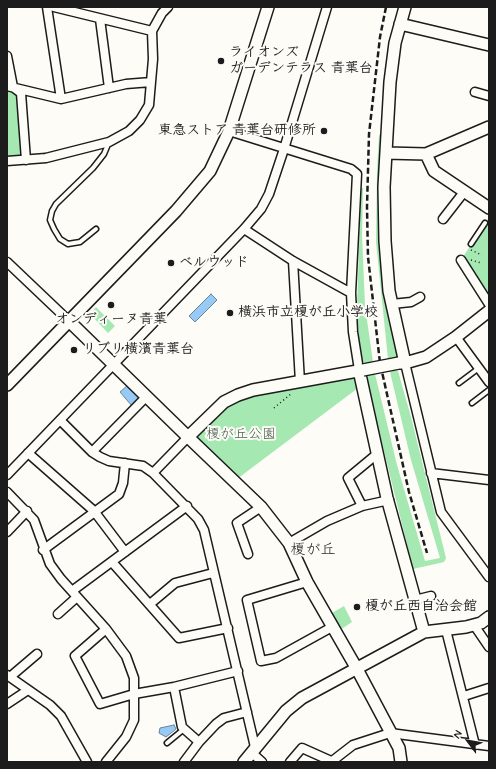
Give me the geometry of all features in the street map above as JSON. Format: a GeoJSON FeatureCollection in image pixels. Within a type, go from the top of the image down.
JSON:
{"type":"FeatureCollection","features":[{"type":"Feature","properties":{"kind":"street"},"geometry":{"type":"LineString","coordinates":[[47,7],[61,99]]}},
{"type":"Feature","properties":{"kind":"street"},"geometry":{"type":"LineString","coordinates":[[54,7],[152,31]]}},
{"type":"Feature","properties":{"kind":"street"},"geometry":{"type":"LineString","coordinates":[[7,161],[46,158],[109,142],[129,132],[140,120],[149,105],[152,31],[162,13],[168,7]]}},
{"type":"Feature","properties":{"kind":"street"},"geometry":{"type":"LineString","coordinates":[[7,385],[190,196],[210,170],[229,131],[268,7]]}},
{"type":"Feature","properties":{"kind":"street"},"geometry":{"type":"LineString","coordinates":[[7,475],[244,229],[261,209],[269,194],[284,149],[327,7]]}},
{"type":"Feature","properties":{"kind":"street"},"geometry":{"type":"LineString","coordinates":[[405,7],[400,24],[390,82],[386,153],[385,241],[392,304],[402,363],[442,512],[486,568],[489,578]]}},
{"type":"Feature","properties":{"kind":"street"},"geometry":{"type":"LineString","coordinates":[[100,19],[109,88]]}},
{"type":"Feature","properties":{"kind":"street"},"geometry":{"type":"LineString","coordinates":[[400,24],[489,45]]}},
{"type":"Feature","properties":{"kind":"street"},"geometry":{"type":"LineString","coordinates":[[7,56],[10,87]]}},
{"type":"Feature","properties":{"kind":"street"},"geometry":{"type":"LineString","coordinates":[[10,87],[61,99],[126,84],[151,82]]}},
{"type":"Feature","properties":{"kind":"street"},"geometry":{"type":"LineString","coordinates":[[10,87],[21,93],[26,160]]}},
{"type":"Feature","properties":{"kind":"street"},"geometry":{"type":"LineString","coordinates":[[475,92],[489,96]]}},
{"type":"Feature","properties":{"kind":"street"},"geometry":{"type":"LineString","coordinates":[[386,153],[426,154],[489,127]]}},
{"type":"Feature","properties":{"kind":"street"},"geometry":{"type":"LineString","coordinates":[[229,131],[351,170],[357,174],[351,293],[353,332],[377,454],[424,632]]}},
{"type":"Feature","properties":{"kind":"street"},"geometry":{"type":"LineString","coordinates":[[426,154],[434,171],[489,208]]}},
{"type":"Feature","properties":{"kind":"street"},"geometry":{"type":"LineString","coordinates":[[444,219],[464,192]]}},
{"type":"Feature","properties":{"kind":"street"},"geometry":{"type":"LineString","coordinates":[[244,229],[293,261],[351,293]]}},
{"type":"Feature","properties":{"kind":"street"},"geometry":{"type":"LineString","coordinates":[[461,260],[489,304]]}},
{"type":"Feature","properties":{"kind":"street"},"geometry":{"type":"LineString","coordinates":[[293,261],[300,382]]}},
{"type":"Feature","properties":{"kind":"street"},"geometry":{"type":"LineString","coordinates":[[7,262],[261,507],[290,543],[307,582],[357,669],[399,748],[401,762]]}},
{"type":"Feature","properties":{"kind":"street"},"geometry":{"type":"LineString","coordinates":[[392,304],[411,302],[420,296]]}},
{"type":"Feature","properties":{"kind":"street"},"geometry":{"type":"LineString","coordinates":[[153,473],[224,402],[238,395],[253,390],[402,363],[426,357],[456,337],[489,311]]}},
{"type":"Feature","properties":{"kind":"street"},"geometry":{"type":"LineString","coordinates":[[456,337],[489,382]]}},
{"type":"Feature","properties":{"kind":"street"},"geometry":{"type":"LineString","coordinates":[[92,452],[146,397]]}},
{"type":"Feature","properties":{"kind":"street"},"geometry":{"type":"LineString","coordinates":[[60,420],[92,452],[109,461],[143,466],[153,473],[187,506],[204,530],[213,573],[238,671],[253,750],[262,762]]}},
{"type":"Feature","properties":{"kind":"street"},"geometry":{"type":"LineString","coordinates":[[28,453],[95,513],[125,552]]}},
{"type":"Feature","properties":{"kind":"street"},"geometry":{"type":"LineString","coordinates":[[362,506],[348,478],[377,454]]}},
{"type":"Feature","properties":{"kind":"street"},"geometry":{"type":"LineString","coordinates":[[44,550],[119,494],[123,483],[125,463]]}},
{"type":"Feature","properties":{"kind":"street"},"geometry":{"type":"LineString","coordinates":[[431,473],[489,480]]}},
{"type":"Feature","properties":{"kind":"street"},"geometry":{"type":"LineString","coordinates":[[7,492],[27,511],[34,520],[50,564],[106,629],[126,656],[134,678],[134,720],[130,729],[106,762]]}},
{"type":"Feature","properties":{"kind":"street"},"geometry":{"type":"LineString","coordinates":[[290,543],[327,521],[362,506],[389,500]]}},
{"type":"Feature","properties":{"kind":"street"},"geometry":{"type":"LineString","coordinates":[[58,614],[75,594],[112,562],[187,506]]}},
{"type":"Feature","properties":{"kind":"street"},"geometry":{"type":"LineString","coordinates":[[248,554],[237,523],[261,507]]}},
{"type":"Feature","properties":{"kind":"street"},"geometry":{"type":"LineString","coordinates":[[7,532],[27,511]]}},
{"type":"Feature","properties":{"kind":"street"},"geometry":{"type":"LineString","coordinates":[[112,562],[179,638],[228,628]]}},
{"type":"Feature","properties":{"kind":"street"},"geometry":{"type":"LineString","coordinates":[[150,604],[175,582],[213,573]]}},
{"type":"Feature","properties":{"kind":"street"},"geometry":{"type":"LineString","coordinates":[[307,582],[247,600],[262,661],[276,658],[332,627]]}},
{"type":"Feature","properties":{"kind":"street"},"geometry":{"type":"LineString","coordinates":[[415,600],[431,596]]}},
{"type":"Feature","properties":{"kind":"street"},"geometry":{"type":"LineString","coordinates":[[244,762],[294,704],[424,632],[474,625],[489,617]]}},
{"type":"Feature","properties":{"kind":"street"},"geometry":{"type":"LineString","coordinates":[[474,625],[489,647]]}},
{"type":"Feature","properties":{"kind":"street"},"geometry":{"type":"LineString","coordinates":[[106,629],[75,656],[100,704],[134,694],[174,687],[238,671]]}},
{"type":"Feature","properties":{"kind":"street"},"geometry":{"type":"LineString","coordinates":[[446,630],[464,696],[475,745]]}},
{"type":"Feature","properties":{"kind":"street"},"geometry":{"type":"LineString","coordinates":[[37,654],[8,676],[50,705],[61,716],[87,762]]}},
{"type":"Feature","properties":{"kind":"street"},"geometry":{"type":"LineString","coordinates":[[174,687],[182,726],[200,742]]}},
{"type":"Feature","properties":{"kind":"street"},"geometry":{"type":"LineString","coordinates":[[464,696],[489,688]]}},
{"type":"Feature","properties":{"kind":"street"},"geometry":{"type":"LineString","coordinates":[[7,704],[28,690]]}},
{"type":"Feature","properties":{"kind":"street"},"geometry":{"type":"LineString","coordinates":[[184,762],[200,742],[224,718],[247,712]]}},
{"type":"Feature","properties":{"kind":"street"},"geometry":{"type":"LineString","coordinates":[[290,762],[302,748],[331,762],[353,745],[390,733],[489,746]]}},
{"type":"Feature","properties":{"kind":"lane"},"geometry":{"type":"LineString","coordinates":[[96,229],[80,242],[68,244],[60,239],[50,220],[52,211],[56,204],[93,168],[104,154],[109,142]]}},
{"type":"Feature","properties":{"kind":"lane"},"geometry":{"type":"LineString","coordinates":[[471,244],[485,223]]}},
{"type":"Feature","properties":{"kind":"lane"},"geometry":{"type":"LineString","coordinates":[[459,383],[479,368]]}},
{"type":"Feature","properties":{"kind":"lane"},"geometry":{"type":"LineString","coordinates":[[472,403],[489,390]]}},
{"type":"Feature","properties":{"kind":"lane"},"geometry":{"type":"LineString","coordinates":[[167,743],[184,728]]}},
{"type":"Feature","properties":{"kind":"path"},"geometry":{"type":"LineString","coordinates":[[471,244],[468,249],[482,255]]}},
{"type":"Feature","properties":{"kind":"path"},"geometry":{"type":"LineString","coordinates":[[274,408],[282,402]]}},
{"type":"Feature","properties":{"kind":"green space"},"geometry":{"type":"Polygon","coordinates":[[[7,84],[21,93],[26,160],[7,160],[7,84]]]}},
{"type":"Feature","properties":{"kind":"green space"},"geometry":{"type":"Polygon","coordinates":[[[381,134],[378,183],[380,236],[397,353],[397,357],[388,359],[376,242],[377,170],[379,135],[381,134]]]}},
{"type":"Feature","properties":{"kind":"green space"},"geometry":{"type":"Polygon","coordinates":[[[361,188],[363,188],[362,235],[365,306],[373,362],[365,363],[360,359],[357,307],[361,188]]]}},
{"type":"Feature","properties":{"kind":"green space"},"geometry":{"type":"Polygon","coordinates":[[[489,217],[489,303],[461,260],[489,217]]]}},
{"type":"Feature","properties":{"kind":"green space"},"geometry":{"type":"Polygon","coordinates":[[[96,307],[115,326],[108,333],[90,314],[96,307]]]}},
{"type":"Feature","properties":{"kind":"green space"},"geometry":{"type":"Polygon","coordinates":[[[395,370],[398,371],[411,417],[446,558],[444,562],[413,569],[366,378],[369,375],[375,374],[397,465],[425,561],[440,558],[411,460],[390,372],[395,370]]]}},
{"type":"Feature","properties":{"kind":"green space","name":"榎が丘公園"},"geometry":{"type":"Polygon","coordinates":[[[351,376],[356,381],[358,388],[237,479],[194,437],[219,412],[238,400],[351,376]]]}},
{"type":"Feature","properties":{"kind":"green space"},"geometry":{"type":"Polygon","coordinates":[[[344,606],[352,622],[340,630],[332,613],[344,606]]]}},
{"type":"Feature","properties":{"kind":"water"},"geometry":{"type":"Polygon","coordinates":[[[211,294],[217,300],[195,322],[189,316],[211,294]]]}},
{"type":"Feature","properties":{"kind":"water"},"geometry":{"type":"Polygon","coordinates":[[[128,385],[138,395],[139,399],[132,406],[120,392],[128,385]]]}},
{"type":"Feature","properties":{"kind":"water"},"geometry":{"type":"Polygon","coordinates":[[[174,725],[176,729],[166,737],[159,733],[160,728],[174,725]]]}},
{"type":"Feature","properties":{"kind":"railway"},"geometry":{"type":"LineString","coordinates":[[386,7],[380,37],[369,134],[367,207],[368,257],[380,363],[409,492],[427,553]]}},
{"type":"Feature","properties":{"kind":"place","name":"ライオンズ ガーデンテラス 青葉台"},"geometry":{"type":"Point","coordinates":[221,61]}},
{"type":"Feature","properties":{"kind":"place","name":"東急ストア 青葉台研修所"},"geometry":{"type":"Point","coordinates":[324,131]}},
{"type":"Feature","properties":{"kind":"place","name":"ベルウッド"},"geometry":{"type":"Point","coordinates":[171,263]}},
{"type":"Feature","properties":{"kind":"place","name":"オンディーヌ青葉"},"geometry":{"type":"Point","coordinates":[111,305]}},
{"type":"Feature","properties":{"kind":"place","name":"横浜市立榎が丘小学校"},"geometry":{"type":"Point","coordinates":[230,313]}},
{"type":"Feature","properties":{"kind":"place","name":"リブリ横濱青葉台"},"geometry":{"type":"Point","coordinates":[74,350]}},
{"type":"Feature","properties":{"kind":"place","name":"榎が丘西自治会館"},"geometry":{"type":"Point","coordinates":[357,607]}},
{"type":"Feature","properties":{"kind":"district","name":"榎が丘"},"geometry":{"type":"Point","coordinates":[313,551]}}]}
